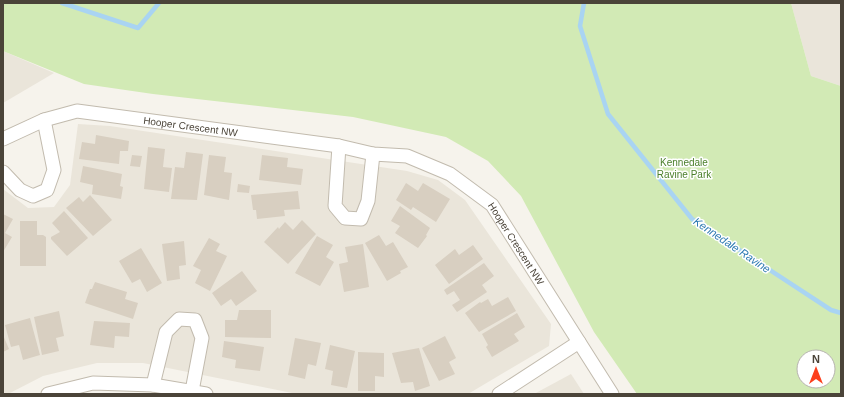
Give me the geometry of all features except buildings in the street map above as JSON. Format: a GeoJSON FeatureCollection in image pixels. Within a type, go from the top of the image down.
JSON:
{"type":"FeatureCollection","features":[{"type":"Feature","properties":{"kind":"street","name":"Hooper Crescent NW"},"geometry":{"type":"LineString","coordinates":[[3,139],[44,120],[77,111],[339,146],[373,154],[407,156],[450,174],[492,205],[612,394]]}},
{"type":"Feature","properties":{"kind":"street"},"geometry":{"type":"LineString","coordinates":[[3,172],[20,190],[33,196],[47,190],[54,170],[44,120]]}},
{"type":"Feature","properties":{"kind":"street"},"geometry":{"type":"LineString","coordinates":[[339,146],[335,206],[345,218],[361,219],[368,201],[373,154]]}},
{"type":"Feature","properties":{"kind":"street"},"geometry":{"type":"LineString","coordinates":[[153,385],[166,332],[179,319],[195,320],[202,338],[192,391]]}},
{"type":"Feature","properties":{"kind":"street"},"geometry":{"type":"LineString","coordinates":[[499,394],[579,342]]}},
{"type":"Feature","properties":{"kind":"street"},"geometry":{"type":"LineString","coordinates":[[48,394],[93,383],[153,385],[206,394]]}},
{"type":"Feature","properties":{"kind":"shaded area"},"geometry":{"type":"Polygon","coordinates":[[[791,3],[841,3],[841,86],[811,76],[791,3]]]}},
{"type":"Feature","properties":{"kind":"shaded area"},"geometry":{"type":"Polygon","coordinates":[[[3,51],[54,73],[3,103],[3,51]]]}},
{"type":"Feature","properties":{"kind":"shaded area"},"geometry":{"type":"Polygon","coordinates":[[[78,124],[110,126],[407,171],[438,180],[465,200],[551,324],[549,346],[468,394],[297,394],[143,363],[97,363],[43,376],[8,394],[3,394],[3,189],[28,208],[54,207],[70,185],[78,124]]]}},
{"type":"Feature","properties":{"kind":"shaded area"},"geometry":{"type":"Polygon","coordinates":[[[571,374],[584,394],[534,394],[571,374]]]}},
{"type":"Feature","properties":{"kind":"green space","name":"Kennedale Ravine Park"},"geometry":{"type":"Polygon","coordinates":[[[3,3],[791,3],[811,76],[841,86],[841,394],[637,394],[594,332],[521,196],[488,161],[446,137],[353,117],[153,94],[84,84],[3,51],[3,3]]]}},
{"type":"Feature","properties":{"kind":"waterway","name":"Kennedale Ravine"},"geometry":{"type":"LineString","coordinates":[[62,3],[138,28],[159,3]]}},
{"type":"Feature","properties":{"kind":"waterway","name":"Kennedale Ravine"},"geometry":{"type":"LineString","coordinates":[[584,3],[580,26],[608,114],[692,219],[831,310],[841,313]]}}]}
